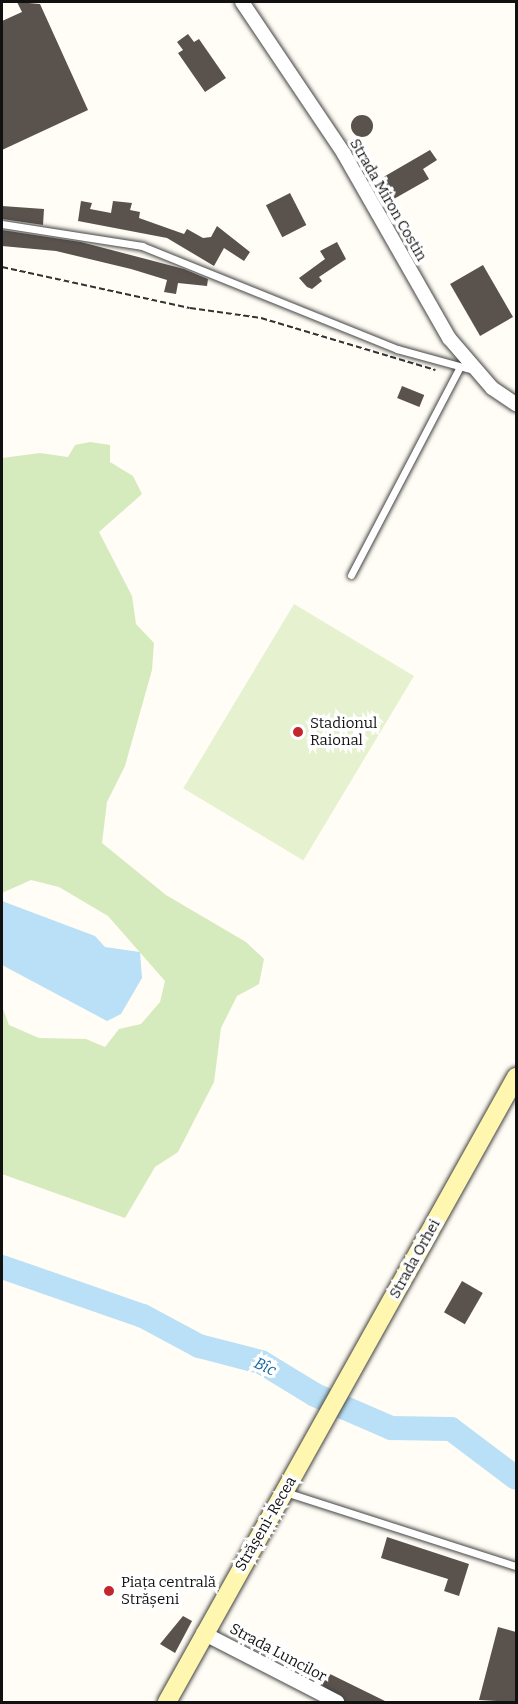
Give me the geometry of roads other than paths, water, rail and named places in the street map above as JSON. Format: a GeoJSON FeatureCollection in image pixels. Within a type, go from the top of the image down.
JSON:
{"type":"FeatureCollection","features":[{"type":"Feature","properties":{"kind":"main road","name":"Strada Orhei"},"geometry":{"type":"LineString","coordinates":[[312,1441],[516,1077]]}},
{"type":"Feature","properties":{"kind":"main road","name":"Strășeni-Recea"},"geometry":{"type":"LineString","coordinates":[[167,1702],[203,1633],[312,1441]]}},
{"type":"Feature","properties":{"kind":"street","name":"Strada Miron Costin"},"geometry":{"type":"LineString","coordinates":[[242,2],[344,154],[449,338],[474,370],[516,404]]}},
{"type":"Feature","properties":{"kind":"street","name":"Strada Luncilor"},"geometry":{"type":"LineString","coordinates":[[203,1633],[337,1702]]}},
{"type":"Feature","properties":{"kind":"lane"},"geometry":{"type":"LineString","coordinates":[[2,224],[142,246],[397,349],[459,368],[474,370]]}},
{"type":"Feature","properties":{"kind":"lane"},"geometry":{"type":"LineString","coordinates":[[351,575],[459,368]]}},
{"type":"Feature","properties":{"kind":"lane"},"geometry":{"type":"LineString","coordinates":[[285,1492],[516,1566]]}},
{"type":"Feature","properties":{"kind":"water"},"geometry":{"type":"Polygon","coordinates":[[[2,901],[95,936],[105,947],[140,952],[142,978],[121,1014],[107,1021],[2,965],[2,901]]]}},
{"type":"Feature","properties":{"kind":"waterway","name":"Bîc"},"geometry":{"type":"LineString","coordinates":[[2,1267],[143,1316],[199,1346],[261,1362],[315,1395],[391,1428],[451,1429],[516,1478]]}},
{"type":"Feature","properties":{"kind":"place","name":"Stadionul Raional"},"geometry":{"type":"Point","coordinates":[298,732]}},
{"type":"Feature","properties":{"kind":"place","name":"Piața centrală Strășeni"},"geometry":{"type":"Point","coordinates":[109,1591]}}]}
